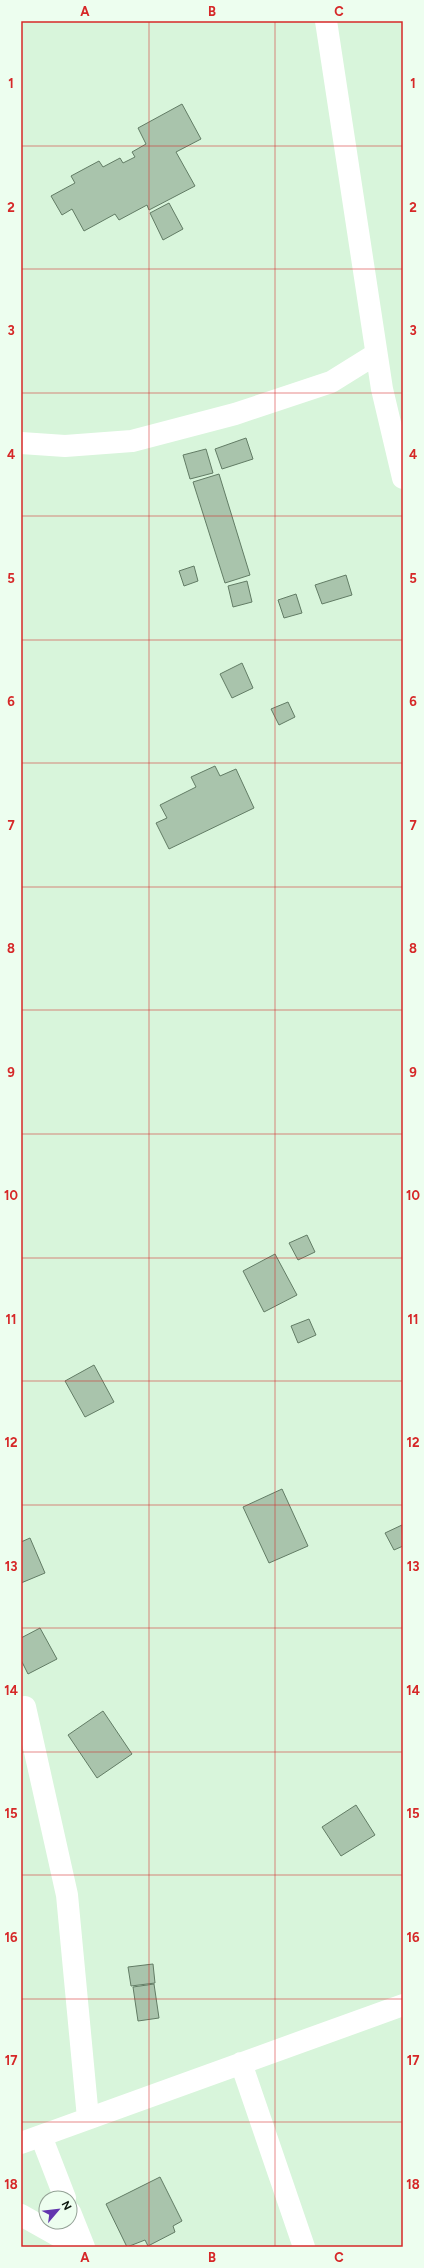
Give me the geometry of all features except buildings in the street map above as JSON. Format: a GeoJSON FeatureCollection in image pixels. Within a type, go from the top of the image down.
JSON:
{"type":"FeatureCollection","features":[{"type":"Feature","properties":{"kind":"street"},"geometry":{"type":"LineString","coordinates":[[326,21],[376,354],[382,389],[403,478]]}},
{"type":"Feature","properties":{"kind":"street"},"geometry":{"type":"LineString","coordinates":[[21,443],[65,446],[132,441],[235,414],[331,382],[376,354]]}},
{"type":"Feature","properties":{"kind":"street"},"geometry":{"type":"LineString","coordinates":[[25,1706],[67,1895],[88,2118]]}},
{"type":"Feature","properties":{"kind":"street"},"geometry":{"type":"LineString","coordinates":[[60,2190],[31,2139],[403,2005]]}},
{"type":"Feature","properties":{"kind":"street"},"geometry":{"type":"LineString","coordinates":[[241,2063],[304,2247]]}},
{"type":"Feature","properties":{"kind":"street"},"geometry":{"type":"LineString","coordinates":[[21,2214],[78,2247]]}},
{"type":"Feature","properties":{"kind":"street"},"geometry":{"type":"LineString","coordinates":[[77,2230],[84,2247]]}}]}
